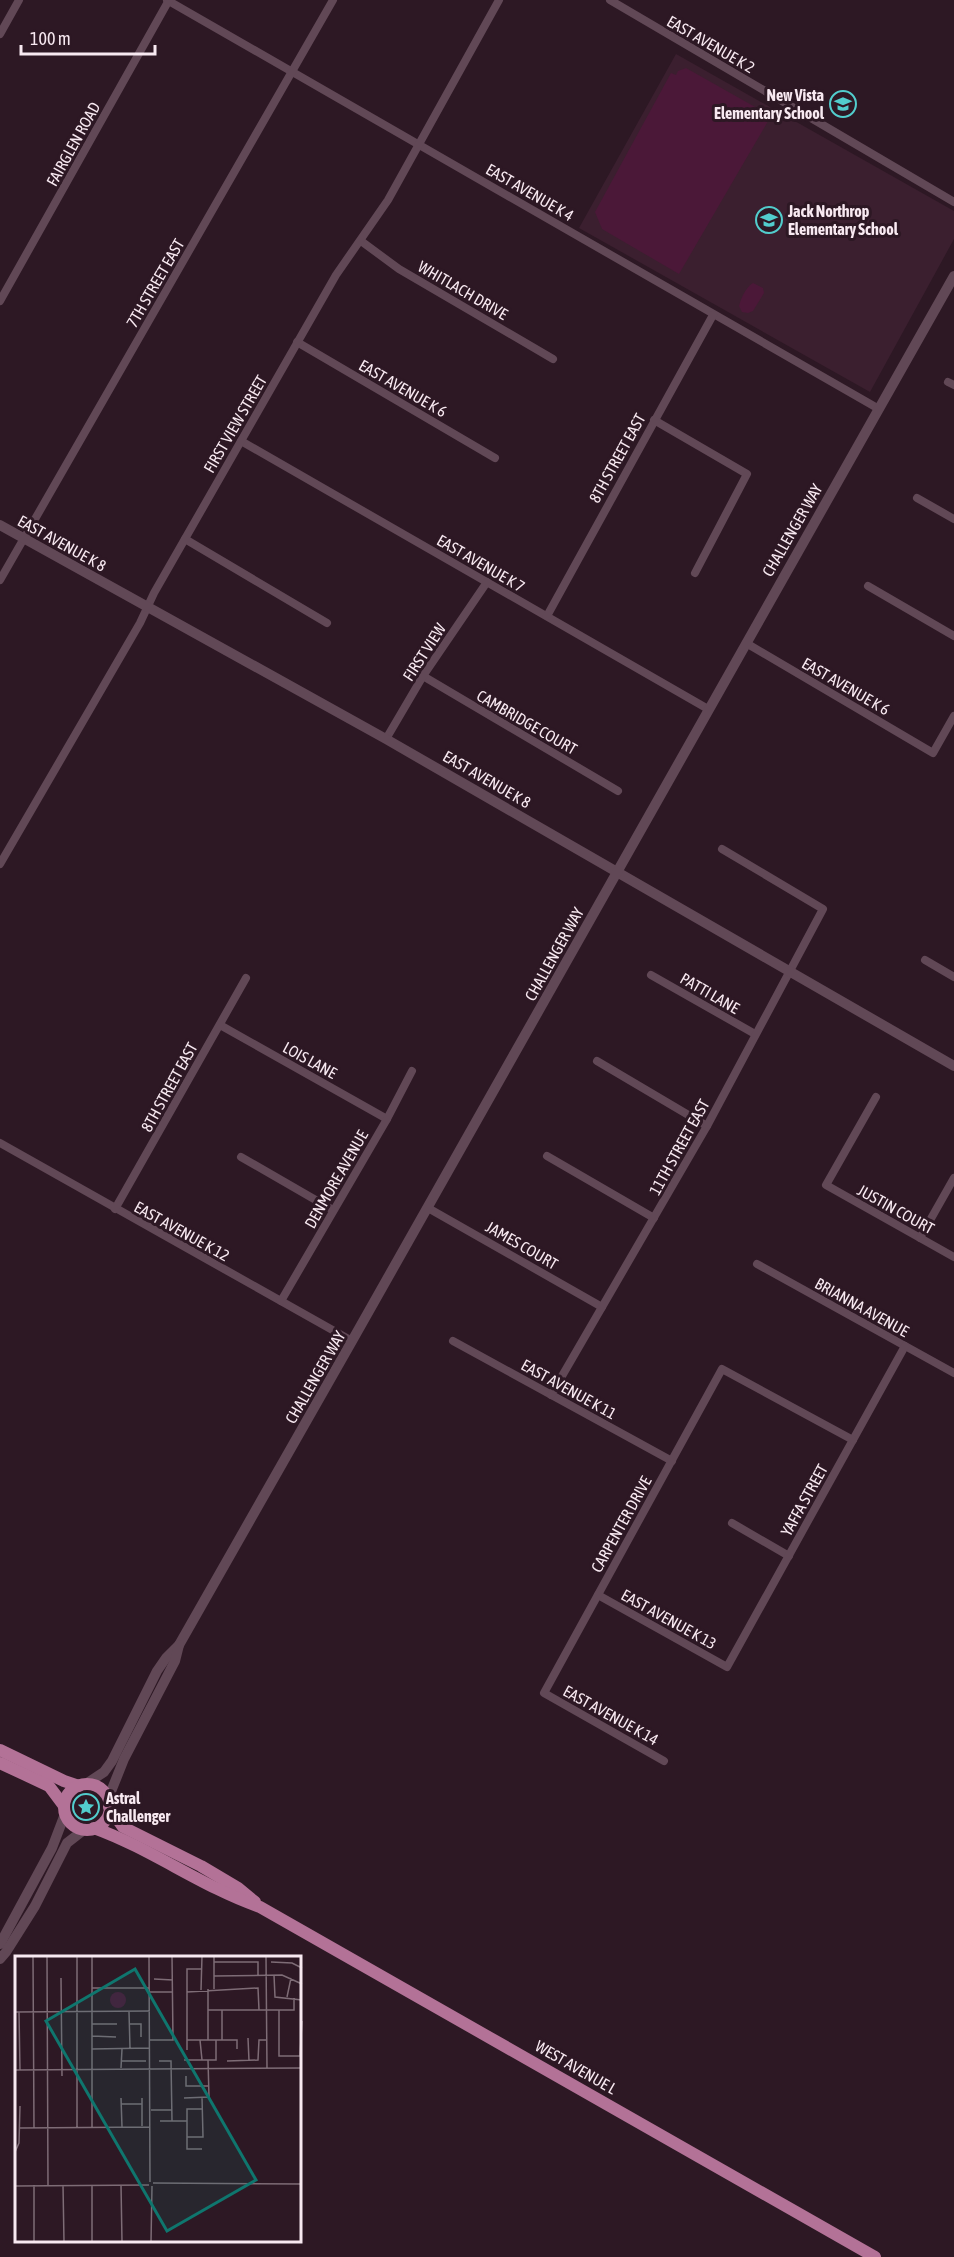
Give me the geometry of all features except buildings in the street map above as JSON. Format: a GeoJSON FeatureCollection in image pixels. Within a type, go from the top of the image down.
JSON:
{"type":"FeatureCollection","features":[{"type":"Feature","properties":{"kind":"main road","name":"CHALLENGER WAY"},"geometry":{"type":"LineString","coordinates":[[82,1785],[106,1770],[158,1671],[166,1658],[179,1645],[954,276]]}},
{"type":"Feature","properties":{"kind":"main road","name":"EAST AVENUE K 8"},"geometry":{"type":"LineString","coordinates":[[0,525],[386,739],[954,1066]]}},
{"type":"Feature","properties":{"kind":"main road","name":"CHALLENGER WAY"},"geometry":{"type":"LineString","coordinates":[[109,1803],[124,1759],[175,1661],[179,1645]]}},
{"type":"Feature","properties":{"kind":"main road"},"geometry":{"type":"LineString","coordinates":[[0,1750],[64,1781],[99,1788],[109,1803],[105,1820],[67,1843],[35,1906],[0,1959]]}},
{"type":"Feature","properties":{"kind":"main road"},"geometry":{"type":"LineString","coordinates":[[0,1763],[49,1786],[72,1824],[90,1829]]}},
{"type":"Feature","properties":{"kind":"main road"},"geometry":{"type":"LineString","coordinates":[[0,1944],[52,1848],[68,1794],[82,1785]]}},
{"type":"Feature","properties":{"kind":"main road","name":"WEST AVENUE L"},"geometry":{"type":"LineString","coordinates":[[109,1803],[123,1827],[201,1866],[238,1888],[260,1907],[875,2257]]}},
{"type":"Feature","properties":{"kind":"main road","name":"WEST AVENUE L"},"geometry":{"type":"LineString","coordinates":[[90,1829],[135,1845],[233,1898],[260,1907]]}},
{"type":"Feature","properties":{"kind":"street"},"geometry":{"type":"LineString","coordinates":[[0,34],[19,0]]}},
{"type":"Feature","properties":{"kind":"street","name":"EAST AVENUE K 4"},"geometry":{"type":"LineString","coordinates":[[168,0],[879,409]]}},
{"type":"Feature","properties":{"kind":"street","name":"FAIRGLEN ROAD"},"geometry":{"type":"LineString","coordinates":[[0,301],[168,0]]}},
{"type":"Feature","properties":{"kind":"street","name":"7TH STREET EAST"},"geometry":{"type":"LineString","coordinates":[[0,580],[333,0]]}},
{"type":"Feature","properties":{"kind":"street","name":"FIRST VIEW STREET"},"geometry":{"type":"LineString","coordinates":[[0,864],[336,275],[388,200],[499,0]]}},
{"type":"Feature","properties":{"kind":"street","name":"EAST AVENUE K 2"},"geometry":{"type":"LineString","coordinates":[[610,0],[954,202]]}},
{"type":"Feature","properties":{"kind":"street","name":"WHITLACH DRIVE"},"geometry":{"type":"LineString","coordinates":[[361,241],[399,269],[554,358]]}},
{"type":"Feature","properties":{"kind":"street","name":"8TH STREET EAST"},"geometry":{"type":"LineString","coordinates":[[547,616],[713,315]]}},
{"type":"Feature","properties":{"kind":"street","name":"EAST AVENUE K 6"},"geometry":{"type":"LineString","coordinates":[[297,342],[495,458]]}},
{"type":"Feature","properties":{"kind":"street"},"geometry":{"type":"LineString","coordinates":[[654,420],[747,474],[695,573]]}},
{"type":"Feature","properties":{"kind":"street","name":"EAST AVENUE K 7"},"geometry":{"type":"LineString","coordinates":[[241,441],[708,709]]}},
{"type":"Feature","properties":{"kind":"street"},"geometry":{"type":"LineString","coordinates":[[917,498],[954,519]]}},
{"type":"Feature","properties":{"kind":"street"},"geometry":{"type":"LineString","coordinates":[[185,539],[327,623]]}},
{"type":"Feature","properties":{"kind":"street","name":"FIRST VIEW"},"geometry":{"type":"LineString","coordinates":[[386,739],[423,676],[487,582]]}},
{"type":"Feature","properties":{"kind":"street"},"geometry":{"type":"LineString","coordinates":[[868,586],[954,636]]}},
{"type":"Feature","properties":{"kind":"street","name":"EAST AVENUE K 6"},"geometry":{"type":"LineString","coordinates":[[746,643],[933,753],[954,716]]}},
{"type":"Feature","properties":{"kind":"street","name":"CAMBRIDGE COURT"},"geometry":{"type":"LineString","coordinates":[[423,676],[618,791]]}},
{"type":"Feature","properties":{"kind":"street","name":"11TH STREET EAST"},"geometry":{"type":"LineString","coordinates":[[552,1395],[707,1126],[823,909],[722,849]]}},
{"type":"Feature","properties":{"kind":"street"},"geometry":{"type":"LineString","coordinates":[[925,960],[954,977]]}},
{"type":"Feature","properties":{"kind":"street","name":"PATTI LANE"},"geometry":{"type":"LineString","coordinates":[[651,975],[755,1034]]}},
{"type":"Feature","properties":{"kind":"street","name":"8TH STREET EAST"},"geometry":{"type":"LineString","coordinates":[[115,1209],[246,978]]}},
{"type":"Feature","properties":{"kind":"street","name":"LOIS LANE"},"geometry":{"type":"LineString","coordinates":[[219,1025],[387,1119]]}},
{"type":"Feature","properties":{"kind":"street"},"geometry":{"type":"LineString","coordinates":[[597,1061],[707,1126]]}},
{"type":"Feature","properties":{"kind":"street","name":"DENMORE AVENUE"},"geometry":{"type":"LineString","coordinates":[[281,1301],[387,1119],[412,1071]]}},
{"type":"Feature","properties":{"kind":"street","name":"JUSTIN COURT"},"geometry":{"type":"LineString","coordinates":[[876,1096],[826,1185],[954,1257]]}},
{"type":"Feature","properties":{"kind":"street","name":"EAST AVENUE K 12"},"geometry":{"type":"LineString","coordinates":[[0,1143],[352,1341]]}},
{"type":"Feature","properties":{"kind":"street"},"geometry":{"type":"LineString","coordinates":[[547,1156],[654,1218]]}},
{"type":"Feature","properties":{"kind":"street"},"geometry":{"type":"LineString","coordinates":[[241,1157],[333,1210]]}},
{"type":"Feature","properties":{"kind":"street"},"geometry":{"type":"LineString","coordinates":[[920,1238],[954,1178]]}},
{"type":"Feature","properties":{"kind":"street","name":"JAMES COURT"},"geometry":{"type":"LineString","coordinates":[[428,1208],[602,1307]]}},
{"type":"Feature","properties":{"kind":"street","name":"BRIANNA AVENUE"},"geometry":{"type":"LineString","coordinates":[[757,1264],[954,1373]]}},
{"type":"Feature","properties":{"kind":"street","name":"EAST AVENUE K 11"},"geometry":{"type":"LineString","coordinates":[[453,1341],[672,1461]]}},
{"type":"Feature","properties":{"kind":"street","name":"YAFFA STREET"},"geometry":{"type":"LineString","coordinates":[[727,1666],[905,1346]]}},
{"type":"Feature","properties":{"kind":"street","name":"CARPENTER DRIVE"},"geometry":{"type":"LineString","coordinates":[[544,1693],[722,1369],[853,1440]]}},
{"type":"Feature","properties":{"kind":"street"},"geometry":{"type":"LineString","coordinates":[[732,1523],[789,1556]]}},
{"type":"Feature","properties":{"kind":"street","name":"EAST AVENUE K 13"},"geometry":{"type":"LineString","coordinates":[[598,1595],[727,1666]]}},
{"type":"Feature","properties":{"kind":"street","name":"EAST AVENUE K 14"},"geometry":{"type":"LineString","coordinates":[[544,1693],[664,1761]]}},
{"type":"Feature","properties":{"kind":"shaded area","name":"Jack Northrop Elementary School"},"geometry":{"type":"Polygon","coordinates":[[[676,54],[954,211],[954,239],[870,392],[579,228],[676,54]]]}},
{"type":"Feature","properties":{"kind":"shaded area"},"geometry":{"type":"Polygon","coordinates":[[[686,68],[771,116],[679,274],[602,229],[595,212],[671,73],[676,75],[678,71],[686,68]]]}},
{"type":"Feature","properties":{"kind":"shaded area"},"geometry":{"type":"Polygon","coordinates":[[[753,283],[763,288],[764,293],[753,311],[742,312],[739,306],[741,300],[753,283]]]}},
{"type":"Feature","properties":{"kind":"shaded area"},"geometry":{"type":"Polygon","coordinates":[[[83,1796],[91,1796],[98,1803],[98,1811],[91,1818],[83,1818],[76,1811],[76,1803],[83,1796]]]}},
{"type":"Feature","properties":{"kind":"place","name":"New Vista Elementary School"},"geometry":{"type":"Point","coordinates":[843,104]}},
{"type":"Feature","properties":{"kind":"place","name":"Jack Northrop Elementary School"},"geometry":{"type":"Point","coordinates":[769,220]}},
{"type":"Feature","properties":{"kind":"place","name":"Astral Challenger"},"geometry":{"type":"Point","coordinates":[86,1807]}}]}
